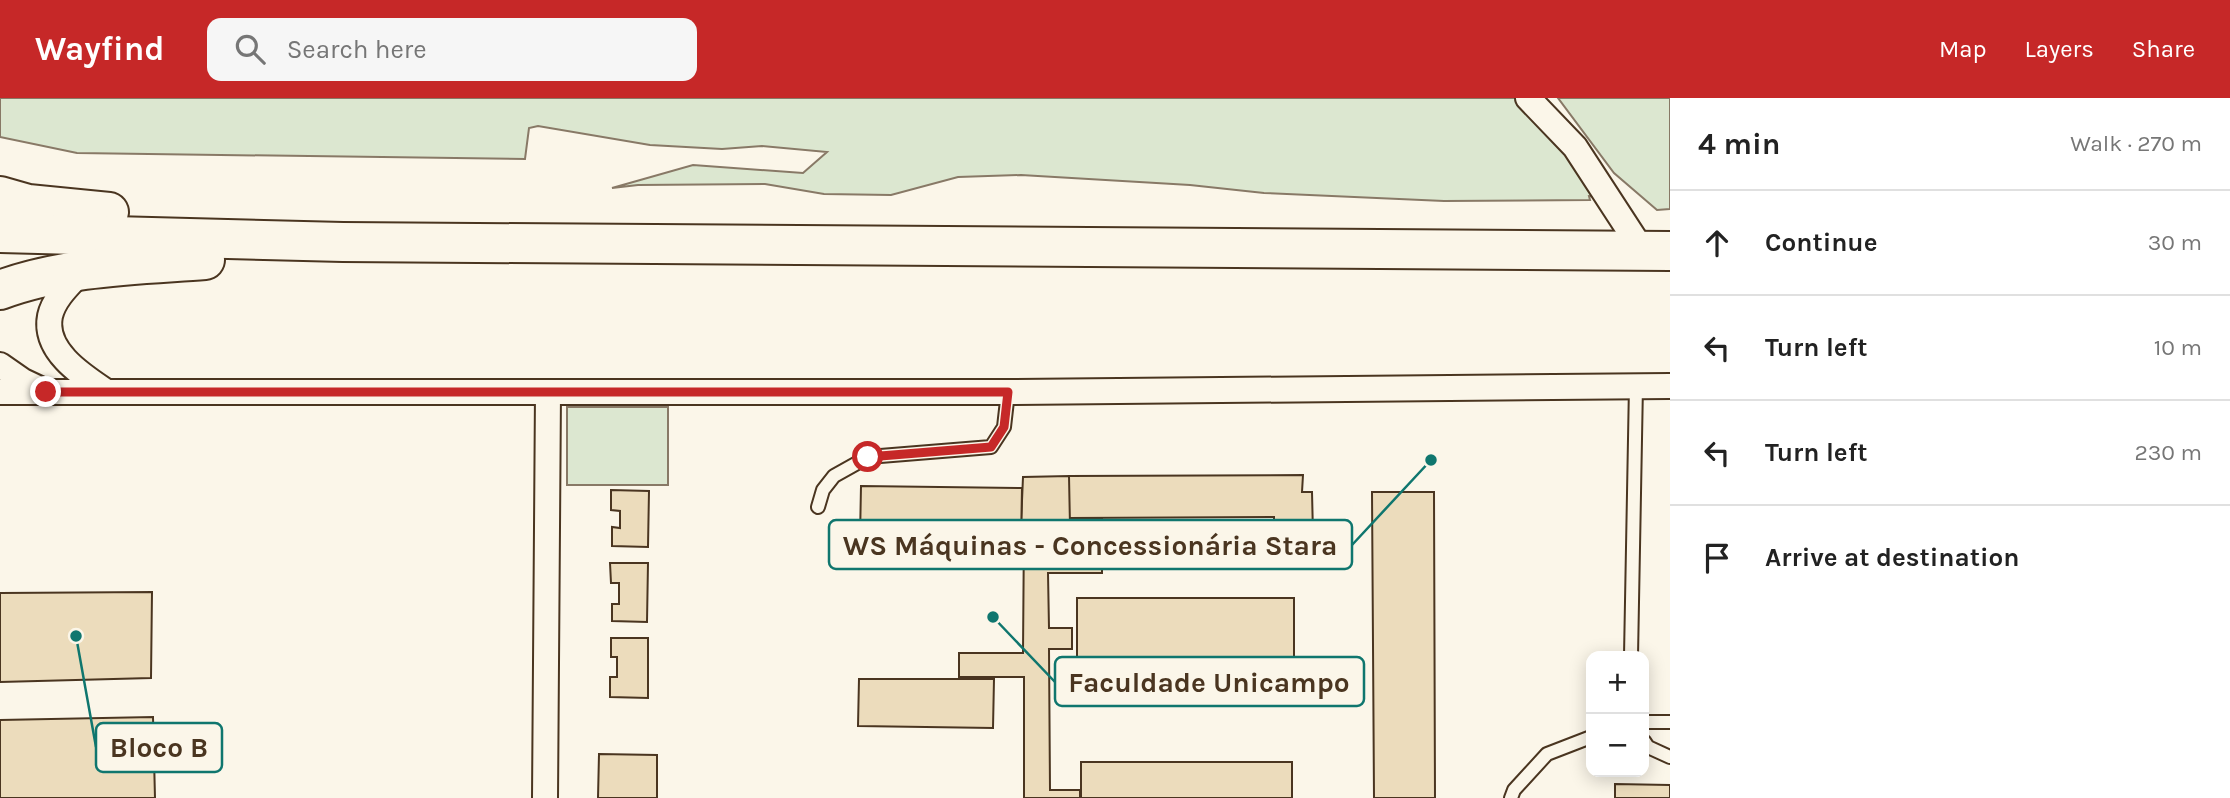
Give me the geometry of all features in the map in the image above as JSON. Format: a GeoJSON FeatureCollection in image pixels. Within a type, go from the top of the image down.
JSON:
{"type":"FeatureCollection","features":[{"type":"Feature","properties":{"kind":"highway"},"geometry":{"type":"LineString","coordinates":[[0,196],[28,204],[94,212],[176,213],[265,221],[342,242]]}},
{"type":"Feature","properties":{"kind":"highway"},"geometry":{"type":"LineString","coordinates":[[0,233],[342,242],[1656,250]]}},
{"type":"Feature","properties":{"kind":"highway"},"geometry":{"type":"LineString","coordinates":[[0,290],[51,276],[82,271],[249,256],[342,242]]}},
{"type":"Feature","properties":{"kind":"street"},"geometry":{"type":"LineString","coordinates":[[1528,98],[1575,147],[1656,250]]}},
{"type":"Feature","properties":{"kind":"street"},"geometry":{"type":"LineString","coordinates":[[82,271],[62,293],[51,314],[50,333],[57,347],[77,372],[107,392]]}},
{"type":"Feature","properties":{"kind":"street"},"geometry":{"type":"LineString","coordinates":[[0,365],[23,381],[46,392]]}},
{"type":"Feature","properties":{"kind":"street"},"geometry":{"type":"LineString","coordinates":[[0,392],[1008,392],[1670,386]]}},
{"type":"Feature","properties":{"kind":"street"},"geometry":{"type":"LineString","coordinates":[[545,798],[548,392]]}},
{"type":"Feature","properties":{"kind":"lane"},"geometry":{"type":"LineString","coordinates":[[1631,651],[1636,386]]}},
{"type":"Feature","properties":{"kind":"lane"},"geometry":{"type":"LineString","coordinates":[[818,507],[823,490],[834,476],[868,457],[991,447],[1004,427],[1008,392]]}},
{"type":"Feature","properties":{"kind":"lane"},"geometry":{"type":"LineString","coordinates":[[1649,722],[1670,722]]}},
{"type":"Feature","properties":{"kind":"lane"},"geometry":{"type":"LineString","coordinates":[[1511,798],[1514,790],[1547,754],[1586,739]]}},
{"type":"Feature","properties":{"kind":"lane"},"geometry":{"type":"LineString","coordinates":[[1649,747],[1670,757]]}},
{"type":"Feature","properties":{"kind":"green space"},"geometry":{"type":"Polygon","coordinates":[[[0,98],[1544,98],[1607,197],[1589,196],[1590,200],[1444,201],[1264,193],[1190,185],[1021,175],[958,177],[891,195],[824,194],[765,184],[638,185],[612,188],[693,165],[803,173],[827,152],[762,146],[722,149],[650,145],[538,126],[529,128],[525,159],[77,153],[0,137],[0,98]]]}},
{"type":"Feature","properties":{"kind":"green space"},"geometry":{"type":"Polygon","coordinates":[[[1558,98],[1670,98],[1670,209],[1657,210],[1614,173],[1558,98]]]}},
{"type":"Feature","properties":{"kind":"green space"},"geometry":{"type":"Polygon","coordinates":[[[567,407],[668,407],[668,485],[567,485],[567,407]]]}},
{"type":"Feature","properties":{"kind":"building"},"geometry":{"type":"Polygon","coordinates":[[[1303,475],[1302,492],[1312,492],[1313,534],[1274,534],[1274,517],[1069,518],[1069,476],[1303,475]]]}},
{"type":"Feature","properties":{"kind":"building"},"geometry":{"type":"Polygon","coordinates":[[[1069,476],[1070,526],[1021,524],[1023,477],[1069,476]]]}},
{"type":"Feature","properties":{"kind":"building"},"geometry":{"type":"Polygon","coordinates":[[[861,486],[1022,488],[1021,541],[860,538],[861,486]]]}},
{"type":"Feature","properties":{"kind":"building"},"geometry":{"type":"Polygon","coordinates":[[[611,490],[649,491],[648,547],[612,546],[612,527],[620,528],[620,511],[611,510],[611,490]]]}},
{"type":"Feature","properties":{"kind":"building"},"geometry":{"type":"Polygon","coordinates":[[[1372,492],[1434,492],[1435,798],[1374,798],[1372,492]]]}},
{"type":"Feature","properties":{"kind":"building"},"geometry":{"type":"Polygon","coordinates":[[[1072,519],[1102,519],[1102,573],[1048,573],[1049,628],[1072,628],[1072,649],[1049,649],[1050,790],[1080,790],[1080,798],[1024,798],[1024,677],[959,677],[959,653],[1023,653],[1024,526],[1072,526],[1072,519]]]}},
{"type":"Feature","properties":{"kind":"building"},"geometry":{"type":"Polygon","coordinates":[[[610,563],[648,563],[647,622],[612,621],[612,604],[619,604],[619,583],[611,583],[610,563]]]}},
{"type":"Feature","properties":{"kind":"building"},"geometry":{"type":"Polygon","coordinates":[[[152,592],[151,678],[0,682],[0,593],[152,592]]]}},
{"type":"Feature","properties":{"kind":"building"},"geometry":{"type":"Polygon","coordinates":[[[1077,598],[1294,598],[1294,678],[1077,678],[1077,598]]]}},
{"type":"Feature","properties":{"kind":"building"},"geometry":{"type":"Polygon","coordinates":[[[611,638],[648,638],[648,698],[610,697],[610,677],[617,677],[617,657],[611,657],[611,638]]]}},
{"type":"Feature","properties":{"kind":"building"},"geometry":{"type":"Polygon","coordinates":[[[859,679],[994,679],[993,728],[858,726],[859,679]]]}},
{"type":"Feature","properties":{"kind":"building"},"geometry":{"type":"Polygon","coordinates":[[[153,717],[155,798],[0,798],[0,720],[153,717]]]}},
{"type":"Feature","properties":{"kind":"building"},"geometry":{"type":"Polygon","coordinates":[[[599,754],[657,755],[657,798],[598,798],[599,754]]]}},
{"type":"Feature","properties":{"kind":"building"},"geometry":{"type":"Polygon","coordinates":[[[1081,762],[1292,762],[1292,798],[1081,798],[1081,762]]]}},
{"type":"Feature","properties":{"kind":"building"},"geometry":{"type":"Polygon","coordinates":[[[1615,784],[1670,785],[1670,798],[1615,798],[1615,784]]]}},
{"type":"Feature","properties":{"kind":"place","name":"WS Máquinas - Concessionária Stara"},"geometry":{"type":"Point","coordinates":[1431,460]}},
{"type":"Feature","properties":{"kind":"place","name":"Faculdade Unicampo"},"geometry":{"type":"Point","coordinates":[993,617]}},
{"type":"Feature","properties":{"kind":"place","name":"Bloco B"},"geometry":{"type":"Point","coordinates":[76,636]}},
{"type":"Feature","properties":{"kind":"route"},"geometry":{"type":"LineString","coordinates":[[46,392],[1008,392],[1004,427],[991,447],[868,457]]}}]}
